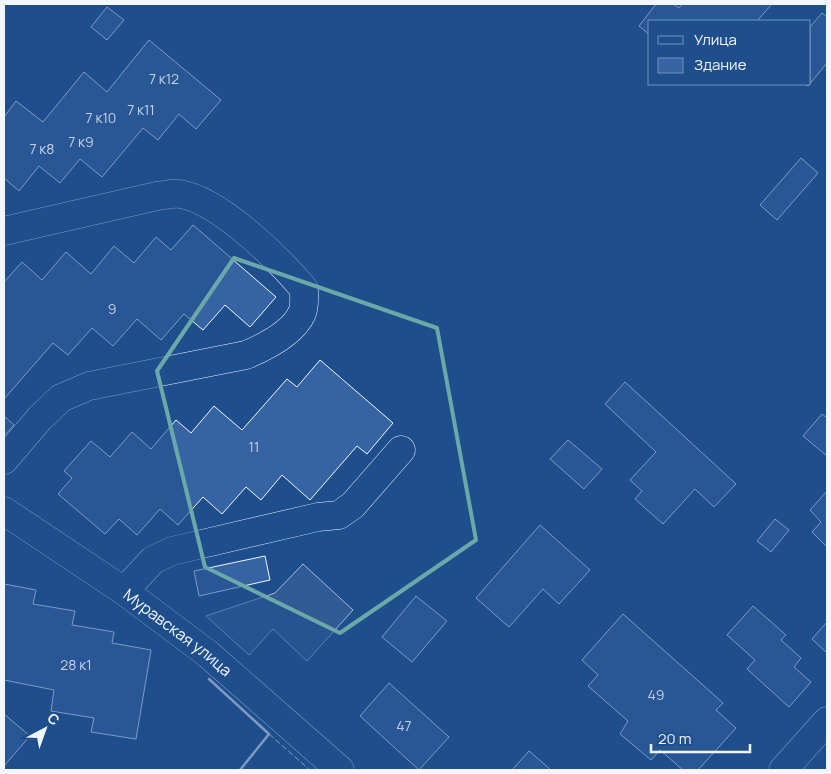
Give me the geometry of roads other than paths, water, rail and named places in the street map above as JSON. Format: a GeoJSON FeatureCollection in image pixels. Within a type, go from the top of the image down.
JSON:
{"type":"FeatureCollection","features":[{"type":"Feature","properties":{"kind":"street"},"geometry":{"type":"LineString","coordinates":[[4,232],[157,196],[180,194],[201,200],[224,213],[289,271],[304,289],[302,313],[285,333],[266,347],[246,355],[89,386],[61,398],[40,418],[4,460]]}},
{"type":"Feature","properties":{"kind":"street"},"geometry":{"type":"LineString","coordinates":[[124,591],[153,560],[172,551],[318,517],[339,515],[354,505],[401,450]]}},
{"type":"Feature","properties":{"kind":"street","name":"Муравская улица"},"geometry":{"type":"LineString","coordinates":[[4,512],[124,591],[208,654],[340,770]]}},
{"type":"Feature","properties":{"kind":"street"},"geometry":{"type":"LineString","coordinates":[[783,770],[827,721]]}}]}
